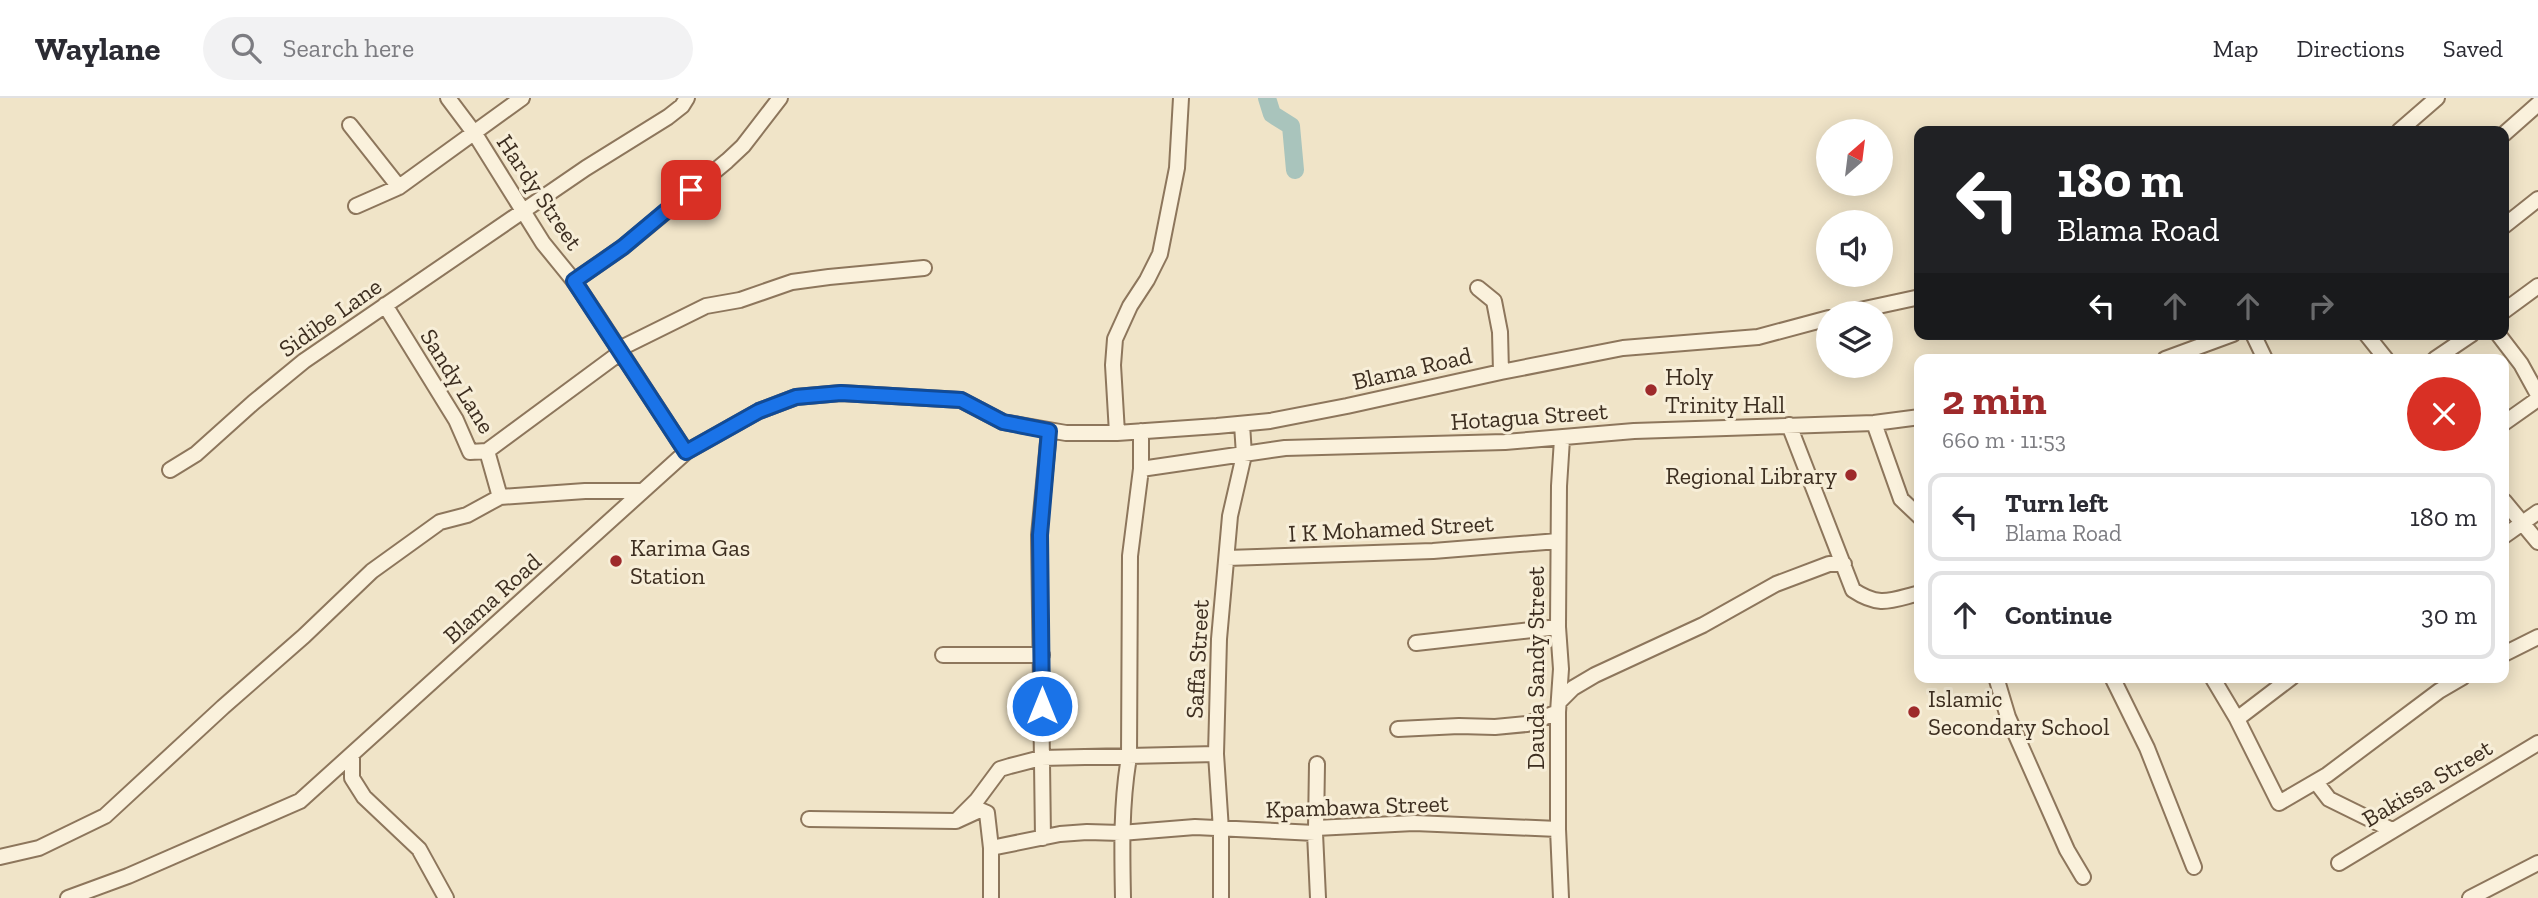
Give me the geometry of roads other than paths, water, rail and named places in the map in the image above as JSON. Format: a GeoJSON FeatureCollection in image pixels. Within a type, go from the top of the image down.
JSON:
{"type":"FeatureCollection","features":[{"type":"Feature","properties":{"kind":"street","name":"Hardy Street"},"geometry":{"type":"LineString","coordinates":[[447,98],[475,134],[543,243],[574,281],[686,452]]}},
{"type":"Feature","properties":{"kind":"street"},"geometry":{"type":"LineString","coordinates":[[356,206],[399,187],[522,98]]}},
{"type":"Feature","properties":{"kind":"street","name":"Sidibe Lane"},"geometry":{"type":"LineString","coordinates":[[170,470],[196,454],[304,361],[524,210],[668,117],[682,106],[687,98]]}},
{"type":"Feature","properties":{"kind":"street"},"geometry":{"type":"LineString","coordinates":[[574,281],[623,247],[727,161],[743,146],[780,98]]}},
{"type":"Feature","properties":{"kind":"street"},"geometry":{"type":"LineString","coordinates":[[1117,433],[1113,365],[1115,339],[1130,306],[1157,262],[1174,184],[1181,98]]}},
{"type":"Feature","properties":{"kind":"street"},"geometry":{"type":"LineString","coordinates":[[2405,126],[2437,98]]}},
{"type":"Feature","properties":{"kind":"street"},"geometry":{"type":"LineString","coordinates":[[2509,130],[2538,104]]}},
{"type":"Feature","properties":{"kind":"street"},"geometry":{"type":"LineString","coordinates":[[350,125],[399,187]]}},
{"type":"Feature","properties":{"kind":"street"},"geometry":{"type":"LineString","coordinates":[[2509,222],[2538,199]]}},
{"type":"Feature","properties":{"kind":"street"},"geometry":{"type":"LineString","coordinates":[[487,451],[620,351],[706,306],[740,300],[792,282],[924,268]]}},
{"type":"Feature","properties":{"kind":"street"},"geometry":{"type":"LineString","coordinates":[[2509,307],[2538,286]]}},
{"type":"Feature","properties":{"kind":"street"},"geometry":{"type":"LineString","coordinates":[[1478,288],[1493,300],[1500,332],[1501,372]]}},
{"type":"Feature","properties":{"kind":"street"},"geometry":{"type":"LineString","coordinates":[[1893,303],[1914,298]]}},
{"type":"Feature","properties":{"kind":"street","name":"Sandy Lane"},"geometry":{"type":"LineString","coordinates":[[384,305],[456,420],[470,452],[487,451],[500,497]]}},
{"type":"Feature","properties":{"kind":"street","name":"Blama Road"},"geometry":{"type":"LineString","coordinates":[[68,898],[128,876],[300,802],[686,452],[759,411],[796,397],[841,393],[961,400],[1003,422],[1049,431],[1091,434],[1242,424],[1347,406],[1623,348],[1758,337],[1816,321]]}},
{"type":"Feature","properties":{"kind":"street"},"geometry":{"type":"LineString","coordinates":[[2179,354],[2217,340]]}},
{"type":"Feature","properties":{"kind":"street"},"geometry":{"type":"LineString","coordinates":[[2371,340],[2382,354]]}},
{"type":"Feature","properties":{"kind":"street"},"geometry":{"type":"LineString","coordinates":[[2442,354],[2463,340]]}},
{"type":"Feature","properties":{"kind":"street"},"geometry":{"type":"LineString","coordinates":[[2503,340],[2521,364],[2538,397],[2509,419]]}},
{"type":"Feature","properties":{"kind":"street","name":"Hotagua Street"},"geometry":{"type":"LineString","coordinates":[[1141,469],[1285,448],[1505,442],[1634,431],[1874,423],[1914,418]]}},
{"type":"Feature","properties":{"kind":"street"},"geometry":{"type":"LineString","coordinates":[[1874,423],[1901,499],[1914,511]]}},
{"type":"Feature","properties":{"kind":"street","name":"Saffa Street"},"geometry":{"type":"LineString","coordinates":[[1221,898],[1221,830],[1216,754],[1219,639],[1230,516],[1244,455],[1242,424]]}},
{"type":"Feature","properties":{"kind":"street"},"geometry":{"type":"LineString","coordinates":[[1789,425],[1853,590],[1867,600],[1881,602],[1914,594]]}},
{"type":"Feature","properties":{"kind":"street"},"geometry":{"type":"LineString","coordinates":[[1043,838],[1040,535],[1049,431]]}},
{"type":"Feature","properties":{"kind":"street"},"geometry":{"type":"LineString","coordinates":[[1123,898],[1121,833],[1129,757],[1130,556],[1141,469],[1141,431]]}},
{"type":"Feature","properties":{"kind":"street","name":"Dauda Sandy Street"},"geometry":{"type":"LineString","coordinates":[[1561,898],[1558,829],[1561,669],[1558,541],[1562,439]]}},
{"type":"Feature","properties":{"kind":"street"},"geometry":{"type":"LineString","coordinates":[[0,857],[39,848],[105,816],[372,571],[440,522],[467,515],[500,497],[585,491],[642,491]]}},
{"type":"Feature","properties":{"kind":"street"},"geometry":{"type":"LineString","coordinates":[[2509,506],[2538,542]]}},
{"type":"Feature","properties":{"kind":"street"},"geometry":{"type":"LineString","coordinates":[[2509,533],[2538,512]]}},
{"type":"Feature","properties":{"kind":"street","name":"I K Mohamed Street"},"geometry":{"type":"LineString","coordinates":[[1227,558],[1433,551],[1558,541]]}},
{"type":"Feature","properties":{"kind":"street"},"geometry":{"type":"LineString","coordinates":[[1398,729],[1527,724],[1559,707],[1573,688],[1595,675],[1703,625],[1776,584],[1829,564],[1844,564]]}},
{"type":"Feature","properties":{"kind":"street"},"geometry":{"type":"LineString","coordinates":[[1416,643],[1558,627]]}},
{"type":"Feature","properties":{"kind":"street"},"geometry":{"type":"LineString","coordinates":[[2509,652],[2538,637]]}},
{"type":"Feature","properties":{"kind":"street"},"geometry":{"type":"LineString","coordinates":[[943,654],[1042,655]]}},
{"type":"Feature","properties":{"kind":"street"},"geometry":{"type":"LineString","coordinates":[[1998,683],[2008,717],[2067,850],[2083,877]]}},
{"type":"Feature","properties":{"kind":"street"},"geometry":{"type":"LineString","coordinates":[[2115,683],[2147,748],[2194,867]]}},
{"type":"Feature","properties":{"kind":"street"},"geometry":{"type":"LineString","coordinates":[[2216,683],[2237,719],[2279,803],[2316,782],[2453,683]]}},
{"type":"Feature","properties":{"kind":"street"},"geometry":{"type":"LineString","coordinates":[[2237,719],[2284,683]]}},
{"type":"Feature","properties":{"kind":"street","name":"Bakissa Street"},"geometry":{"type":"LineString","coordinates":[[2339,863],[2538,743]]}},
{"type":"Feature","properties":{"kind":"street"},"geometry":{"type":"LineString","coordinates":[[956,821],[977,800],[1000,769],[1041,758],[1216,754]]}},
{"type":"Feature","properties":{"kind":"street"},"geometry":{"type":"LineString","coordinates":[[352,755],[352,778],[364,797],[419,849],[446,898]]}},
{"type":"Feature","properties":{"kind":"street"},"geometry":{"type":"LineString","coordinates":[[1317,764],[1318,898]]}},
{"type":"Feature","properties":{"kind":"street"},"geometry":{"type":"LineString","coordinates":[[2316,782],[2329,799],[2392,830]]}},
{"type":"Feature","properties":{"kind":"street"},"geometry":{"type":"LineString","coordinates":[[809,818],[956,821],[980,810],[988,813],[991,848],[990,898]]}},
{"type":"Feature","properties":{"kind":"street","name":"Kpambawa Street"},"geometry":{"type":"LineString","coordinates":[[991,848],[1087,831],[1121,833],[1195,827],[1221,830],[1316,831],[1414,823],[1558,829]]}},
{"type":"Feature","properties":{"kind":"street"},"geometry":{"type":"LineString","coordinates":[[2470,898],[2538,863]]}},
{"type":"Feature","properties":{"kind":"waterway"},"geometry":{"type":"LineString","coordinates":[[1267,98],[1272,114],[1291,126],[1295,170]]}},
{"type":"Feature","properties":{"kind":"place","name":"Holy Trinity Hall"},"geometry":{"type":"Point","coordinates":[1651,390]}},
{"type":"Feature","properties":{"kind":"place","name":"Regional Library"},"geometry":{"type":"Point","coordinates":[1851,475]}},
{"type":"Feature","properties":{"kind":"place","name":"Karima Gas Station"},"geometry":{"type":"Point","coordinates":[616,561]}},
{"type":"Feature","properties":{"kind":"place","name":"Islamic Secondary School"},"geometry":{"type":"Point","coordinates":[1914,712]}}]}
